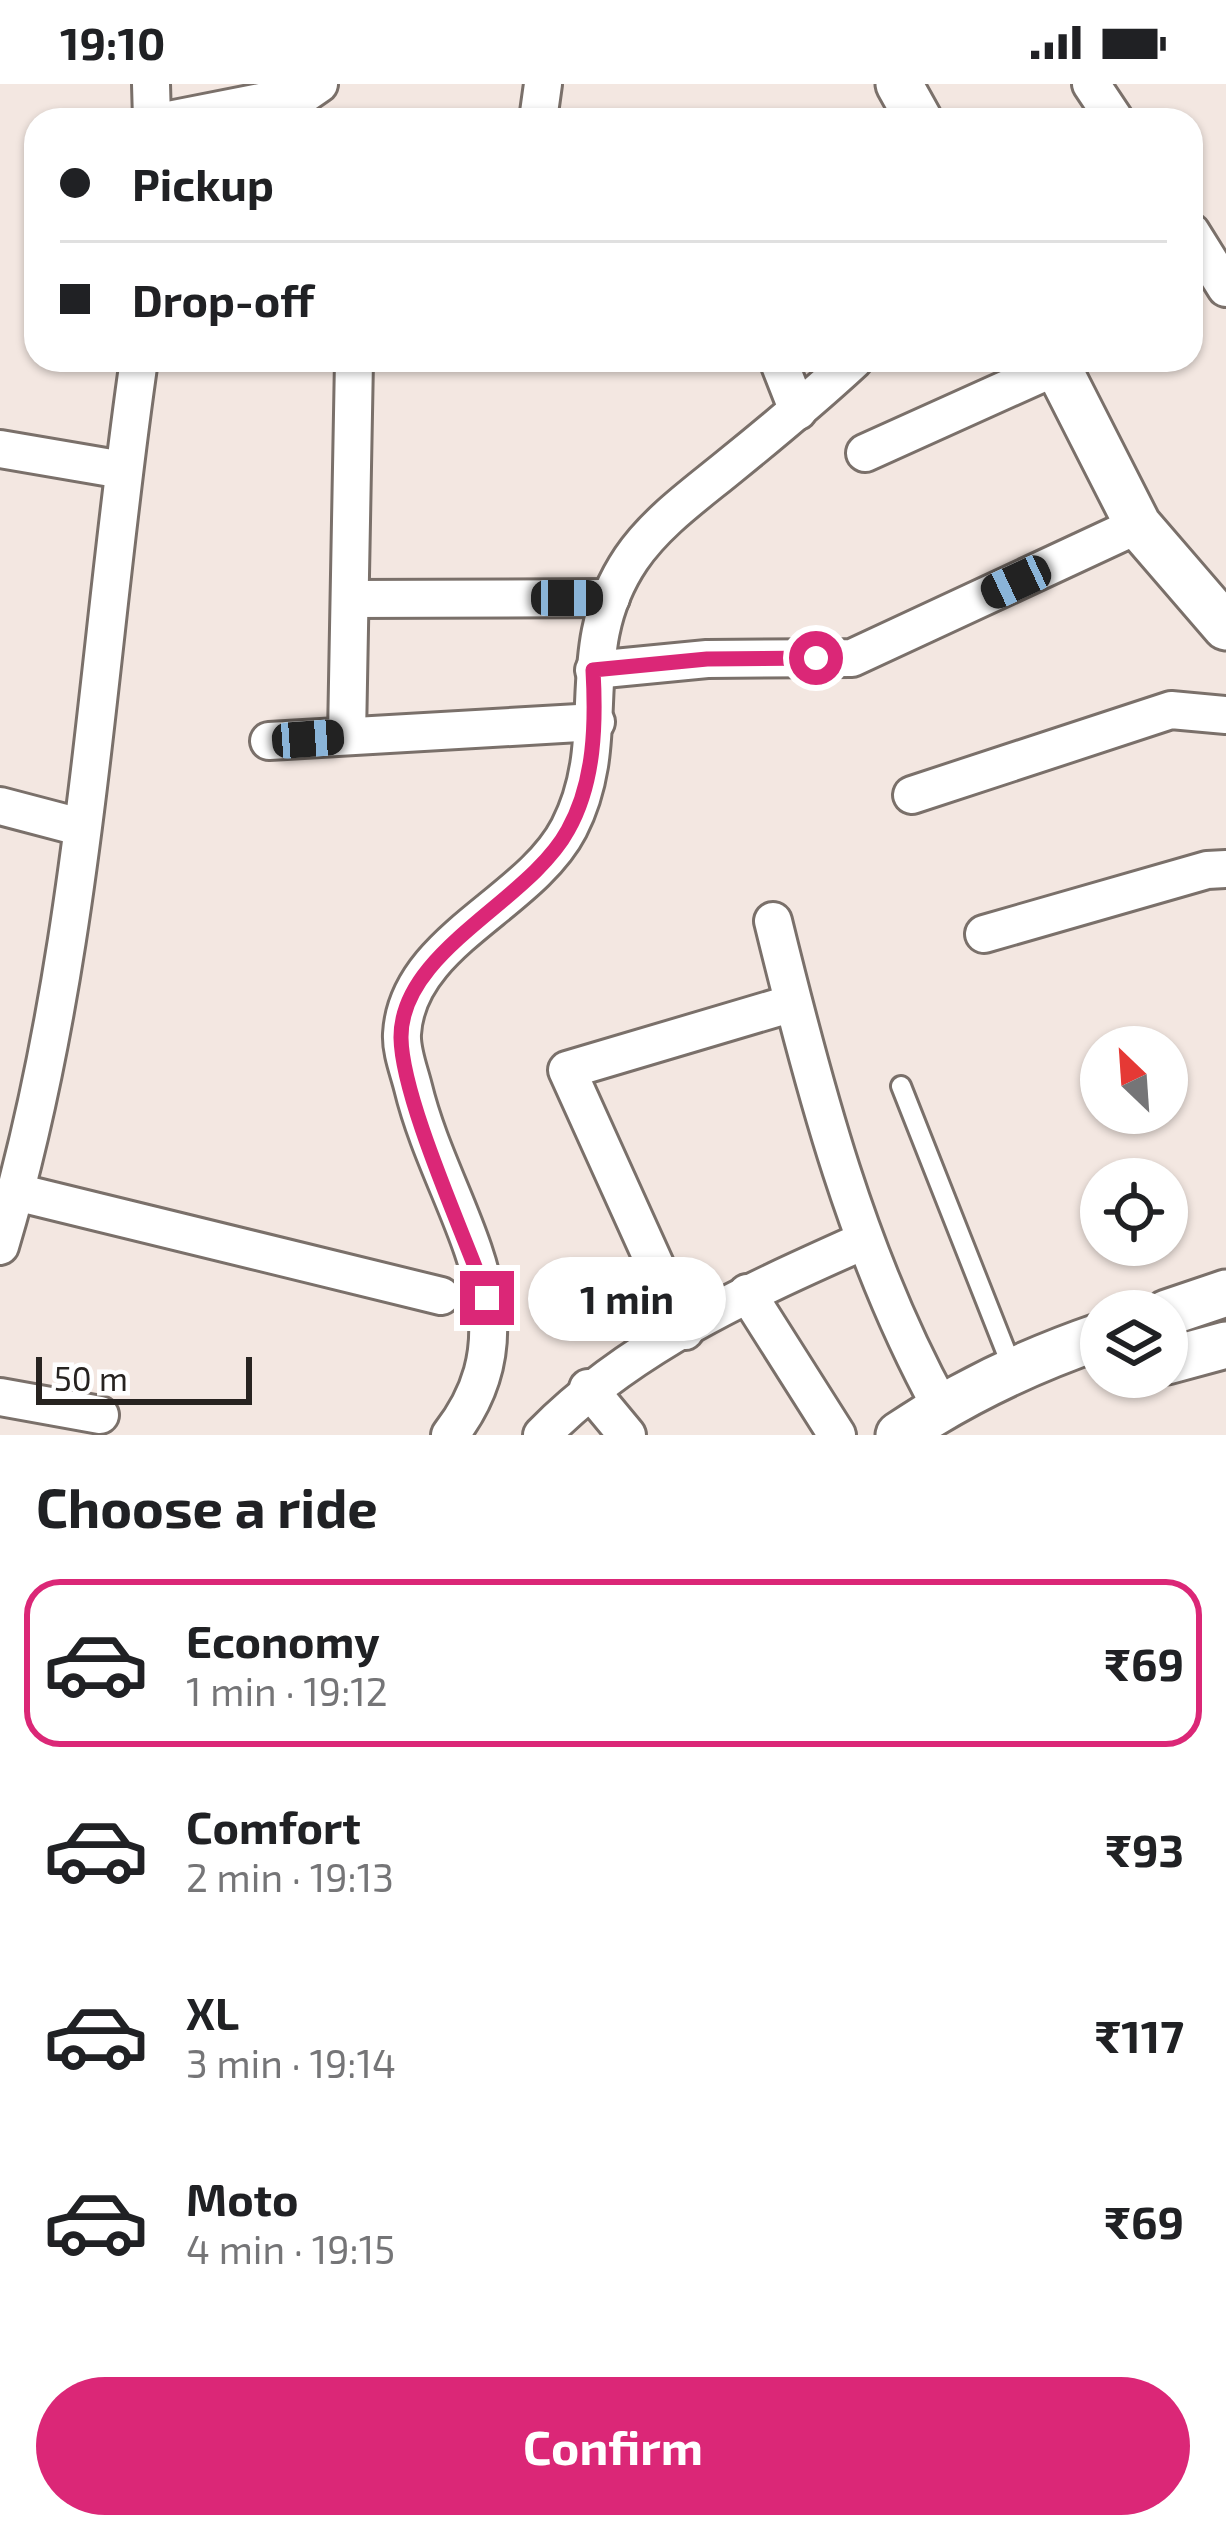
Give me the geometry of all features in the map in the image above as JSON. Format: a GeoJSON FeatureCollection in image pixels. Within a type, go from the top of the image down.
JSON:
{"type":"FeatureCollection","features":[{"type":"Feature","properties":{"kind":"street"},"geometry":{"type":"LineString","coordinates":[[233,108],[306,94],[319,84]]}},
{"type":"Feature","properties":{"kind":"street"},"geometry":{"type":"LineString","coordinates":[[1203,251],[1226,287]]}},
{"type":"Feature","properties":{"kind":"street"},"geometry":{"type":"LineString","coordinates":[[0,1246],[47,1053],[95,747],[123,470],[138,372]]}},
{"type":"Feature","properties":{"kind":"street"},"geometry":{"type":"LineString","coordinates":[[347,736],[354,372]]}},
{"type":"Feature","properties":{"kind":"street"},"geometry":{"type":"LineString","coordinates":[[783,372],[798,411]]}},
{"type":"Feature","properties":{"kind":"street"},"geometry":{"type":"LineString","coordinates":[[450,1435],[476,1401],[492,1333],[487,1298],[418,1111],[401,1040],[405,1011],[422,977],[542,868],[568,831],[584,794],[596,722],[596,633],[631,558],[669,516],[841,372]]}},
{"type":"Feature","properties":{"kind":"street"},"geometry":{"type":"LineString","coordinates":[[865,453],[1037,372]]}},
{"type":"Feature","properties":{"kind":"street"},"geometry":{"type":"LineString","coordinates":[[1061,372],[1138,525],[1226,626]]}},
{"type":"Feature","properties":{"kind":"street"},"geometry":{"type":"LineString","coordinates":[[0,449],[123,470]]}},
{"type":"Feature","properties":{"kind":"street"},"geometry":{"type":"LineString","coordinates":[[593,670],[707,659],[852,658],[1138,525]]}},
{"type":"Feature","properties":{"kind":"street"},"geometry":{"type":"LineString","coordinates":[[350,599],[611,598]]}},
{"type":"Feature","properties":{"kind":"street"},"geometry":{"type":"LineString","coordinates":[[912,796],[1171,710],[1226,715]]}},
{"type":"Feature","properties":{"kind":"street"},"geometry":{"type":"LineString","coordinates":[[269,741],[596,722]]}},
{"type":"Feature","properties":{"kind":"street"},"geometry":{"type":"LineString","coordinates":[[0,806],[80,826]]}},
{"type":"Feature","properties":{"kind":"street"},"geometry":{"type":"LineString","coordinates":[[984,934],[1207,870],[1226,869]]}},
{"type":"Feature","properties":{"kind":"street"},"geometry":{"type":"LineString","coordinates":[[773,921],[863,1241],[905,1342],[940,1407]]}},
{"type":"Feature","properties":{"kind":"street"},"geometry":{"type":"LineString","coordinates":[[685,1331],[567,1070],[793,1003]]}},
{"type":"Feature","properties":{"kind":"street"},"geometry":{"type":"LineString","coordinates":[[16,1192],[441,1296]]}},
{"type":"Feature","properties":{"kind":"street"},"geometry":{"type":"LineString","coordinates":[[542,1435],[588,1388],[746,1293],[863,1241]]}},
{"type":"Feature","properties":{"kind":"street"},"geometry":{"type":"LineString","coordinates":[[746,1293],[837,1435]]}},
{"type":"Feature","properties":{"kind":"street"},"geometry":{"type":"LineString","coordinates":[[1188,1306],[1226,1293]]}},
{"type":"Feature","properties":{"kind":"street"},"geometry":{"type":"LineString","coordinates":[[899,1435],[940,1407],[1080,1345]]}},
{"type":"Feature","properties":{"kind":"street"},"geometry":{"type":"LineString","coordinates":[[1188,1355],[1226,1345]]}},
{"type":"Feature","properties":{"kind":"street"},"geometry":{"type":"LineString","coordinates":[[1014,1372],[1080,1370]]}},
{"type":"Feature","properties":{"kind":"street"},"geometry":{"type":"LineString","coordinates":[[588,1388],[627,1435]]}},
{"type":"Feature","properties":{"kind":"street"},"geometry":{"type":"LineString","coordinates":[[0,1397],[100,1415]]}},
{"type":"Feature","properties":{"kind":"lane"},"geometry":{"type":"LineString","coordinates":[[901,1086],[1014,1372]]}},
{"type":"Feature","properties":{"kind":"route"},"geometry":{"type":"LineString","coordinates":[[487,1298],[418,1111],[401,1040],[405,1011],[422,977],[542,868],[568,831],[584,794],[596,722],[593,670],[707,659],[816,658]]}}]}
